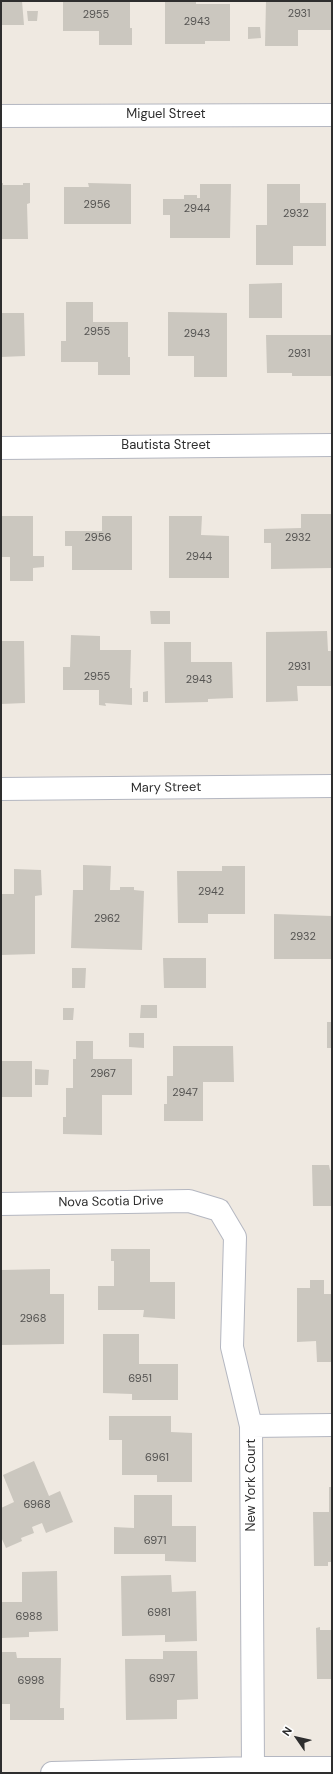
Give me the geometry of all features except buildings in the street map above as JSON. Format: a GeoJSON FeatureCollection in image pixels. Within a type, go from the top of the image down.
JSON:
{"type":"FeatureCollection","features":[{"type":"Feature","properties":{"kind":"street","name":"Miguel Street"},"geometry":{"type":"LineString","coordinates":[[1,116],[332,115]]}},
{"type":"Feature","properties":{"kind":"street","name":"Bautista Street"},"geometry":{"type":"LineString","coordinates":[[1,448],[332,445]]}},
{"type":"Feature","properties":{"kind":"street","name":"Mary Street"},"geometry":{"type":"LineString","coordinates":[[1,789],[332,786]]}},
{"type":"Feature","properties":{"kind":"street","name":"Nova Scotia Drive"},"geometry":{"type":"LineString","coordinates":[[1,1204],[189,1201],[219,1210]]}},
{"type":"Feature","properties":{"kind":"street","name":"New York Court"},"geometry":{"type":"LineString","coordinates":[[219,1210],[235,1237],[232,1347],[251,1426],[253,1768]]}},
{"type":"Feature","properties":{"kind":"street"},"geometry":{"type":"LineString","coordinates":[[251,1426],[332,1425]]}},
{"type":"Feature","properties":{"kind":"street"},"geometry":{"type":"LineString","coordinates":[[52,1773],[253,1768],[332,1768]]}}]}
